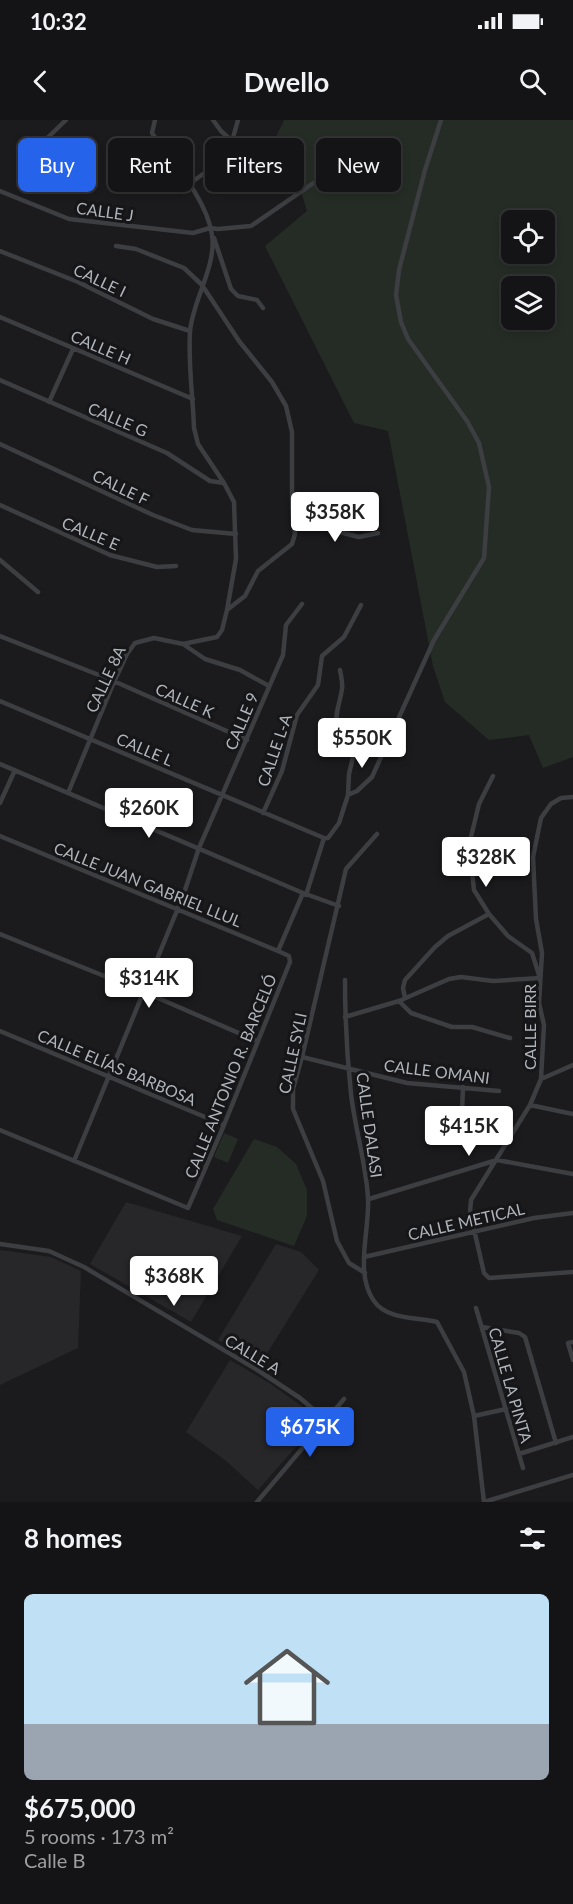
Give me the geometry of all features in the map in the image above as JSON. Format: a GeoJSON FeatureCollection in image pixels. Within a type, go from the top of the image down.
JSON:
{"type":"FeatureCollection","features":[{"type":"Feature","properties":{"kind":"street"},"geometry":{"type":"LineString","coordinates":[[47,138],[66,120]]}},
{"type":"Feature","properties":{"kind":"street"},"geometry":{"type":"LineString","coordinates":[[155,120],[152,133],[156,138]]}},
{"type":"Feature","properties":{"kind":"street"},"geometry":{"type":"LineString","coordinates":[[213,120],[229,138]]}},
{"type":"Feature","properties":{"kind":"street"},"geometry":{"type":"LineString","coordinates":[[232,138],[238,120]]}},
{"type":"Feature","properties":{"kind":"street"},"geometry":{"type":"LineString","coordinates":[[348,795],[357,791],[372,777],[434,640],[484,558],[489,487],[480,443],[468,421],[408,339],[401,322],[396,295],[399,270],[425,170],[441,120]]}},
{"type":"Feature","properties":{"kind":"street","name":"CALLE J"},"geometry":{"type":"LineString","coordinates":[[0,191],[69,219],[193,233],[210,228],[251,226],[316,181]]}},
{"type":"Feature","properties":{"kind":"street"},"geometry":{"type":"LineString","coordinates":[[193,191],[203,209],[231,289],[238,296],[257,300],[262,308]]}},
{"type":"Feature","properties":{"kind":"street"},"geometry":{"type":"LineString","coordinates":[[183,644],[218,637],[227,610],[236,559],[234,502],[198,444],[194,428],[190,331],[202,285],[209,270],[213,236]]}},
{"type":"Feature","properties":{"kind":"street"},"geometry":{"type":"LineString","coordinates":[[116,246],[136,249],[184,268],[202,285],[240,341],[272,382],[286,406],[292,432],[292,507],[295,534],[292,544],[258,571],[245,597],[227,610]]}},
{"type":"Feature","properties":{"kind":"street","name":"CALLE I"},"geometry":{"type":"LineString","coordinates":[[0,251],[78,282],[153,319],[190,331]]}},
{"type":"Feature","properties":{"kind":"street","name":"CALLE H"},"geometry":{"type":"LineString","coordinates":[[0,317],[193,399]]}},
{"type":"Feature","properties":{"kind":"street"},"geometry":{"type":"LineString","coordinates":[[49,402],[73,349]]}},
{"type":"Feature","properties":{"kind":"street","name":"CALLE G"},"geometry":{"type":"LineString","coordinates":[[0,380],[167,453],[210,481],[224,483]]}},
{"type":"Feature","properties":{"kind":"street","name":"CALLE F"},"geometry":{"type":"LineString","coordinates":[[0,444],[153,515],[192,530],[236,534]]}},
{"type":"Feature","properties":{"kind":"street","name":"CALLE E"},"geometry":{"type":"LineString","coordinates":[[0,505],[110,555],[157,567],[176,566]]}},
{"type":"Feature","properties":{"kind":"street"},"geometry":{"type":"LineString","coordinates":[[295,519],[322,517],[328,522],[331,530],[359,537],[378,533]]}},
{"type":"Feature","properties":{"kind":"street"},"geometry":{"type":"LineString","coordinates":[[0,560],[38,592]]}},
{"type":"Feature","properties":{"kind":"street","name":"CALLE 9"},"geometry":{"type":"LineString","coordinates":[[74,1161],[183,896],[199,848],[283,655],[286,625],[302,604]]}},
{"type":"Feature","properties":{"kind":"street","name":"CALLE L-A"},"geometry":{"type":"LineString","coordinates":[[263,813],[282,771],[297,715],[318,685],[322,656],[344,637],[361,605]]}},
{"type":"Feature","properties":{"kind":"street","name":"CALLE K"},"geometry":{"type":"LineString","coordinates":[[0,636],[114,682],[247,740]]}},
{"type":"Feature","properties":{"kind":"street","name":"CALLE 8A"},"geometry":{"type":"LineString","coordinates":[[68,793],[114,682],[127,654],[135,643],[154,638],[183,644],[205,659],[240,670],[269,686]]}},
{"type":"Feature","properties":{"kind":"street"},"geometry":{"type":"LineString","coordinates":[[278,951],[304,894],[324,838],[328,838],[339,823],[348,795],[349,774],[357,740],[344,735],[338,729],[335,718],[343,686],[340,670]]}},
{"type":"Feature","properties":{"kind":"street","name":"CALLE L"},"geometry":{"type":"LineString","coordinates":[[0,701],[324,838]]}},
{"type":"Feature","properties":{"kind":"street"},"geometry":{"type":"LineString","coordinates":[[0,764],[304,894],[339,906]]}},
{"type":"Feature","properties":{"kind":"street"},"geometry":{"type":"LineString","coordinates":[[0,803],[15,770]]}},
{"type":"Feature","properties":{"kind":"street"},"geometry":{"type":"LineString","coordinates":[[345,1017],[405,998],[449,979],[461,977],[493,981],[540,978],[532,953],[508,936],[489,914],[474,890],[469,844],[479,804],[493,776]]}},
{"type":"Feature","properties":{"kind":"street","name":"CALLE BIRR"},"geometry":{"type":"LineString","coordinates":[[573,797],[561,798],[551,804],[542,818],[532,857],[536,919],[542,953],[540,1003],[544,1025],[541,1079],[530,1106],[471,1200],[470,1212],[484,1273],[489,1278],[573,1272]]}},
{"type":"Feature","properties":{"kind":"street","name":"CALLE SYLI"},"geometry":{"type":"LineString","coordinates":[[364,1273],[349,1263],[337,1241],[323,1181],[293,1109],[293,1089],[339,906],[346,869],[377,834]]}},
{"type":"Feature","properties":{"kind":"street","name":"CALLE JUAN GABRIEL LLUL"},"geometry":{"type":"LineString","coordinates":[[0,837],[286,955]]}},
{"type":"Feature","properties":{"kind":"street"},"geometry":{"type":"LineString","coordinates":[[405,998],[403,988],[405,980],[435,947],[448,936],[489,914]]}},
{"type":"Feature","properties":{"kind":"street"},"geometry":{"type":"LineString","coordinates":[[0,934],[144,992],[257,1041]]}},
{"type":"Feature","properties":{"kind":"street","name":"CALLE ANTONIO R. BARCELÓ"},"geometry":{"type":"LineString","coordinates":[[74,1161],[188,1208],[290,962],[289,956],[286,955]]}},
{"type":"Feature","properties":{"kind":"street","name":"CALLE DALASI"},"geometry":{"type":"LineString","coordinates":[[345,980],[345,1017],[351,1094],[369,1199],[364,1273]]}},
{"type":"Feature","properties":{"kind":"street"},"geometry":{"type":"LineString","coordinates":[[399,1000],[411,1013],[452,1027],[472,1027],[510,1038]]}},
{"type":"Feature","properties":{"kind":"street","name":"CALLE ELÍAS BARBOSA"},"geometry":{"type":"LineString","coordinates":[[0,1031],[224,1125]]}},
{"type":"Feature","properties":{"kind":"street","name":"CALLE OMANI"},"geometry":{"type":"LineString","coordinates":[[302,1057],[407,1083],[499,1091]]}},
{"type":"Feature","properties":{"kind":"street"},"geometry":{"type":"LineString","coordinates":[[541,1079],[573,1065]]}},
{"type":"Feature","properties":{"kind":"street"},"geometry":{"type":"LineString","coordinates":[[461,1138],[463,1087]]}},
{"type":"Feature","properties":{"kind":"street"},"geometry":{"type":"LineString","coordinates":[[530,1106],[573,1114]]}},
{"type":"Feature","properties":{"kind":"street"},"geometry":{"type":"LineString","coordinates":[[0,1130],[74,1161]]}},
{"type":"Feature","properties":{"kind":"street"},"geometry":{"type":"LineString","coordinates":[[369,1199],[497,1160],[573,1174]]}},
{"type":"Feature","properties":{"kind":"street","name":"CALLE METICAL"},"geometry":{"type":"LineString","coordinates":[[364,1257],[534,1218],[573,1213]]}},
{"type":"Feature","properties":{"kind":"street","name":"CALLE A"},"geometry":{"type":"LineString","coordinates":[[0,1244],[49,1251],[84,1267],[259,1371],[300,1398],[327,1421]]}},
{"type":"Feature","properties":{"kind":"street"},"geometry":{"type":"LineString","coordinates":[[364,1273],[372,1299],[383,1310],[390,1314],[437,1322],[464,1372],[474,1416],[484,1502],[573,1475]]}},
{"type":"Feature","properties":{"kind":"street","name":"CALLE LA PINTA"},"geometry":{"type":"LineString","coordinates":[[476,1308],[523,1468]]}},
{"type":"Feature","properties":{"kind":"street"},"geometry":{"type":"LineString","coordinates":[[482,1327],[519,1333],[525,1337],[556,1443]]}},
{"type":"Feature","properties":{"kind":"street"},"geometry":{"type":"LineString","coordinates":[[573,1342],[568,1343],[573,1360]]}},
{"type":"Feature","properties":{"kind":"street"},"geometry":{"type":"LineString","coordinates":[[257,1502],[344,1399]]}},
{"type":"Feature","properties":{"kind":"street"},"geometry":{"type":"LineString","coordinates":[[474,1416],[506,1410]]}},
{"type":"Feature","properties":{"kind":"street"},"geometry":{"type":"LineString","coordinates":[[519,1454],[573,1437]]}},
{"type":"Feature","properties":{"kind":"shaded area"},"geometry":{"type":"Polygon","coordinates":[[[284,120],[573,120],[573,757],[543,768],[529,735],[489,740],[445,702],[433,666],[388,431],[354,423],[265,246],[307,211],[301,192],[304,192],[304,138],[276,138],[284,120]]]}},
{"type":"Feature","properties":{"kind":"shaded area"},"geometry":{"type":"Polygon","coordinates":[[[224,1133],[238,1139],[228,1163],[214,1157],[224,1133]]]}},
{"type":"Feature","properties":{"kind":"shaded area"},"geometry":{"type":"Polygon","coordinates":[[[254,1139],[277,1147],[296,1164],[307,1190],[307,1216],[294,1246],[217,1220],[213,1209],[254,1139]]]}},
{"type":"Feature","properties":{"kind":"shaded area"},"geometry":{"type":"Polygon","coordinates":[[[126,1202],[242,1236],[191,1322],[90,1264],[126,1202]]]}},
{"type":"Feature","properties":{"kind":"shaded area"},"geometry":{"type":"Polygon","coordinates":[[[276,1244],[301,1252],[319,1270],[261,1363],[218,1340],[276,1244]]]}},
{"type":"Feature","properties":{"kind":"shaded area"},"geometry":{"type":"Polygon","coordinates":[[[0,1250],[51,1257],[81,1271],[78,1348],[0,1385],[0,1250]]]}},
{"type":"Feature","properties":{"kind":"shaded area"},"geometry":{"type":"Polygon","coordinates":[[[230,1360],[271,1384],[311,1413],[316,1421],[315,1425],[258,1490],[225,1460],[186,1432],[230,1360]]]}}]}
